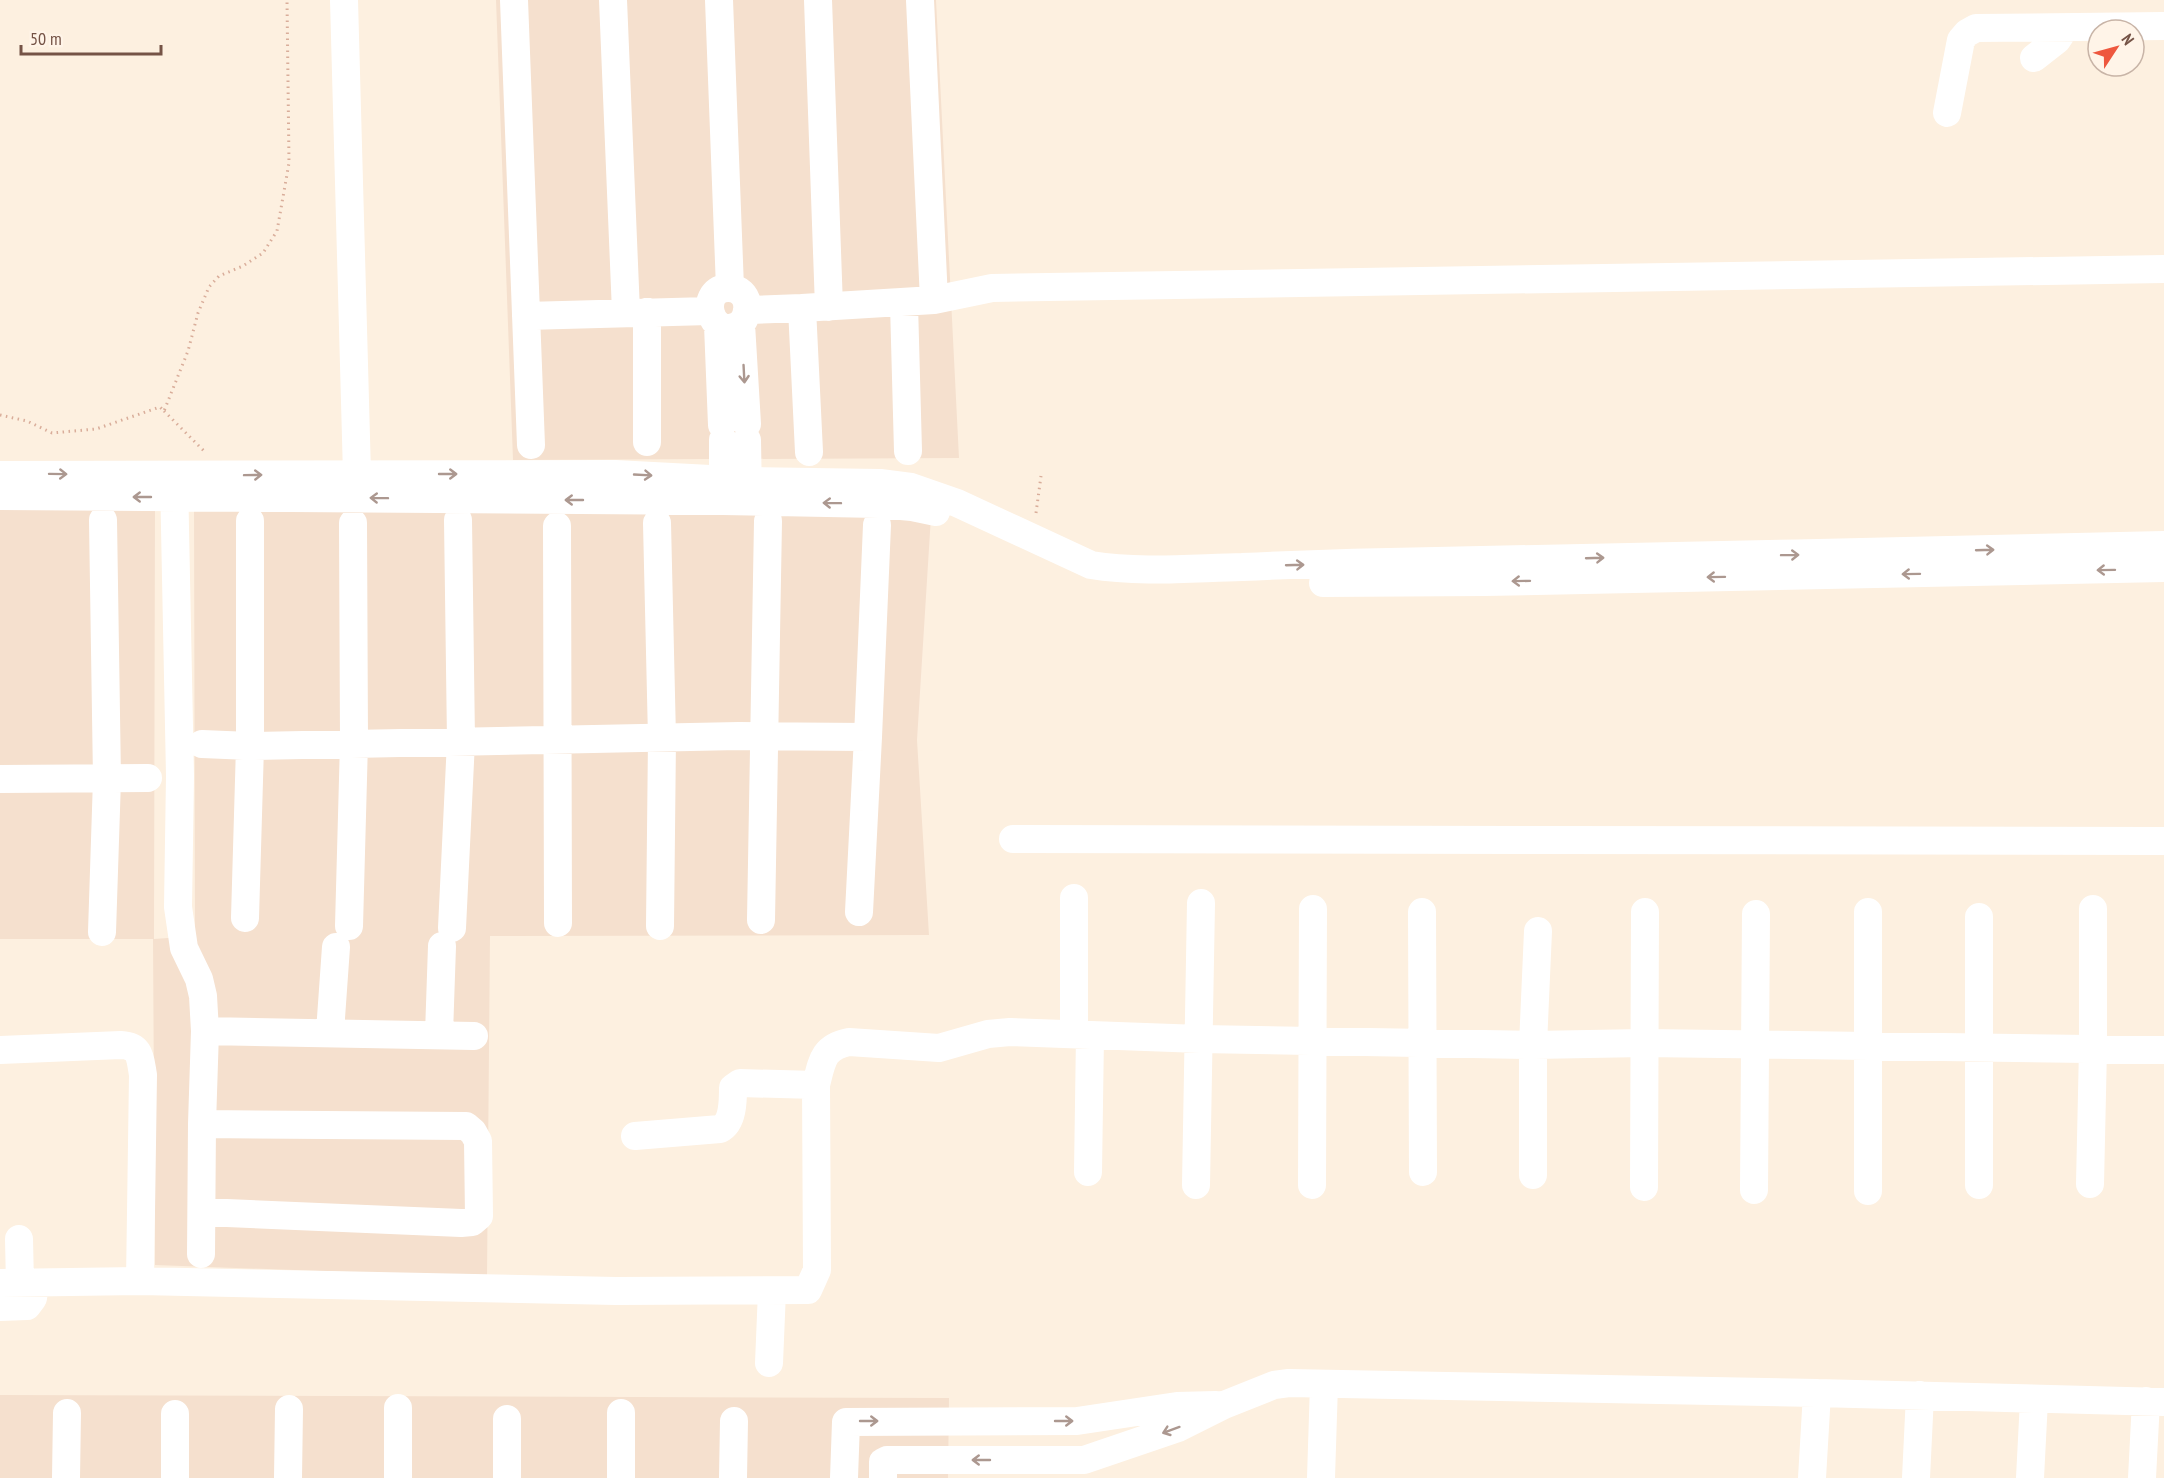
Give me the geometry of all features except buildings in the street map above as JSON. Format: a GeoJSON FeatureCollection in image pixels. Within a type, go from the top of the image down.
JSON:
{"type":"FeatureCollection","features":[{"type":"Feature","properties":{"kind":"street"},"geometry":{"type":"LineString","coordinates":[[344,0],[357,474]]}},
{"type":"Feature","properties":{"kind":"street"},"geometry":{"type":"LineString","coordinates":[[514,0],[531,445]]}},
{"type":"Feature","properties":{"kind":"street"},"geometry":{"type":"LineString","coordinates":[[613,0],[647,442]]}},
{"type":"Feature","properties":{"kind":"street"},"geometry":{"type":"LineString","coordinates":[[718,0],[730,288],[714,295],[710,302],[729,317],[735,432],[765,737],[760,920]]}},
{"type":"Feature","properties":{"kind":"street"},"geometry":{"type":"LineString","coordinates":[[809,452],[815,308],[819,0]]}},
{"type":"Feature","properties":{"kind":"street"},"geometry":{"type":"LineString","coordinates":[[920,0],[934,300]]}},
{"type":"Feature","properties":{"kind":"street"},"geometry":{"type":"LineString","coordinates":[[1947,113],[1961,40],[1976,28],[2164,26]]}},
{"type":"Feature","properties":{"kind":"street"},"geometry":{"type":"LineString","coordinates":[[2034,58],[2058,40],[2065,28]]}},
{"type":"Feature","properties":{"kind":"street"},"geometry":{"type":"LineString","coordinates":[[526,316],[637,312],[729,317],[815,308],[904,304],[1003,287],[2164,269]]}},
{"type":"Feature","properties":{"kind":"street"},"geometry":{"type":"LineString","coordinates":[[904,304],[908,451]]}},
{"type":"Feature","properties":{"kind":"street"},"geometry":{"type":"LineString","coordinates":[[0,496],[174,486],[219,476],[615,474],[742,497]]}},
{"type":"Feature","properties":{"kind":"street"},"geometry":{"type":"LineString","coordinates":[[0,475],[174,486],[742,497],[879,506],[911,487],[955,510],[998,528],[1032,538],[1091,565],[1111,568],[1180,569],[1656,556],[1887,554],[2164,545]]}},
{"type":"Feature","properties":{"kind":"street"},"geometry":{"type":"LineString","coordinates":[[174,486],[180,776],[178,908],[184,948],[199,979],[203,996],[205,1031],[201,1254]]}},
{"type":"Feature","properties":{"kind":"street"},"geometry":{"type":"LineString","coordinates":[[859,912],[879,506]]}},
{"type":"Feature","properties":{"kind":"street"},"geometry":{"type":"LineString","coordinates":[[102,932],[107,779],[103,520]]}},
{"type":"Feature","properties":{"kind":"street"},"geometry":{"type":"LineString","coordinates":[[439,1034],[461,741],[458,520]]}},
{"type":"Feature","properties":{"kind":"street"},"geometry":{"type":"LineString","coordinates":[[245,918],[250,746],[250,521]]}},
{"type":"Feature","properties":{"kind":"street"},"geometry":{"type":"LineString","coordinates":[[330,1032],[343,936],[354,742],[353,523]]}},
{"type":"Feature","properties":{"kind":"street"},"geometry":{"type":"LineString","coordinates":[[657,523],[662,738],[660,926]]}},
{"type":"Feature","properties":{"kind":"street"},"geometry":{"type":"LineString","coordinates":[[557,526],[558,923]]}},
{"type":"Feature","properties":{"kind":"street"},"geometry":{"type":"LineString","coordinates":[[998,528],[1076,576],[1098,584],[1124,586],[1484,582],[2164,568]]}},
{"type":"Feature","properties":{"kind":"street"},"geometry":{"type":"LineString","coordinates":[[202,744],[250,746],[354,742],[868,737]]}},
{"type":"Feature","properties":{"kind":"street"},"geometry":{"type":"LineString","coordinates":[[0,767],[0,787]]}},
{"type":"Feature","properties":{"kind":"street"},"geometry":{"type":"LineString","coordinates":[[0,779],[148,778]]}},
{"type":"Feature","properties":{"kind":"street"},"geometry":{"type":"LineString","coordinates":[[1013,839],[2164,841]]}},
{"type":"Feature","properties":{"kind":"street"},"geometry":{"type":"LineString","coordinates":[[1074,898],[1088,1172]]}},
{"type":"Feature","properties":{"kind":"street"},"geometry":{"type":"LineString","coordinates":[[1196,1185],[1201,903]]}},
{"type":"Feature","properties":{"kind":"street"},"geometry":{"type":"LineString","coordinates":[[1311,1185],[1313,909]]}},
{"type":"Feature","properties":{"kind":"street"},"geometry":{"type":"LineString","coordinates":[[2090,1184],[2094,1048],[2093,909]]}},
{"type":"Feature","properties":{"kind":"street"},"geometry":{"type":"LineString","coordinates":[[1422,912],[1423,1172]]}},
{"type":"Feature","properties":{"kind":"street"},"geometry":{"type":"LineString","coordinates":[[1644,1187],[1645,912]]}},
{"type":"Feature","properties":{"kind":"street"},"geometry":{"type":"LineString","coordinates":[[1868,912],[1868,1191]]}},
{"type":"Feature","properties":{"kind":"street"},"geometry":{"type":"LineString","coordinates":[[1754,1190],[1756,914]]}},
{"type":"Feature","properties":{"kind":"street"},"geometry":{"type":"LineString","coordinates":[[1979,916],[1979,1185]]}},
{"type":"Feature","properties":{"kind":"street"},"geometry":{"type":"LineString","coordinates":[[1533,1175],[1533,1045],[1538,931]]}},
{"type":"Feature","properties":{"kind":"street"},"geometry":{"type":"LineString","coordinates":[[205,1031],[474,1036]]}},
{"type":"Feature","properties":{"kind":"street"},"geometry":{"type":"LineString","coordinates":[[18,1284],[141,1281],[392,1287],[808,1290],[817,1270],[816,1085],[828,1051],[836,1044],[849,1042],[939,1048],[999,1033],[1533,1045],[1644,1043],[2164,1050]]}},
{"type":"Feature","properties":{"kind":"street"},"geometry":{"type":"LineString","coordinates":[[0,1050],[121,1045],[136,1049],[142,1075],[141,1281]]}},
{"type":"Feature","properties":{"kind":"street"},"geometry":{"type":"LineString","coordinates":[[635,1136],[720,1129],[726,1126],[729,1121],[733,1088],[740,1083],[816,1085]]}},
{"type":"Feature","properties":{"kind":"street"},"geometry":{"type":"LineString","coordinates":[[202,1124],[465,1126],[473,1132],[478,1141],[479,1216],[472,1222],[461,1223],[203,1212]]}},
{"type":"Feature","properties":{"kind":"street"},"geometry":{"type":"LineString","coordinates":[[0,1307],[27,1306],[33,1298],[18,1284],[19,1239]]}},
{"type":"Feature","properties":{"kind":"street"},"geometry":{"type":"LineString","coordinates":[[769,1363],[772,1291]]}},
{"type":"Feature","properties":{"kind":"street"},"geometry":{"type":"LineString","coordinates":[[1322,1478],[1324,1384]]}},
{"type":"Feature","properties":{"kind":"street"},"geometry":{"type":"LineString","coordinates":[[883,1478],[883,1462],[887,1460],[1084,1460],[1178,1428],[1224,1405],[1274,1385],[1324,1384],[1920,1395],[2155,1402],[2142,1478]]}},
{"type":"Feature","properties":{"kind":"street"},"geometry":{"type":"LineString","coordinates":[[1812,1478],[1816,1393]]}},
{"type":"Feature","properties":{"kind":"street"},"geometry":{"type":"LineString","coordinates":[[1916,1478],[1920,1395]]}},
{"type":"Feature","properties":{"kind":"street"},"geometry":{"type":"LineString","coordinates":[[2030,1478],[2034,1400]]}},
{"type":"Feature","properties":{"kind":"street"},"geometry":{"type":"LineString","coordinates":[[844,1478],[845,1422],[848,1421],[1077,1421],[1177,1406],[1224,1405]]}},
{"type":"Feature","properties":{"kind":"street"},"geometry":{"type":"LineString","coordinates":[[288,1478],[289,1408]]}},
{"type":"Feature","properties":{"kind":"street"},"geometry":{"type":"LineString","coordinates":[[398,1408],[398,1478]]}},
{"type":"Feature","properties":{"kind":"street"},"geometry":{"type":"LineString","coordinates":[[66,1478],[67,1413]]}},
{"type":"Feature","properties":{"kind":"street"},"geometry":{"type":"LineString","coordinates":[[621,1413],[621,1478]]}},
{"type":"Feature","properties":{"kind":"street"},"geometry":{"type":"LineString","coordinates":[[175,1414],[175,1478]]}},
{"type":"Feature","properties":{"kind":"street"},"geometry":{"type":"LineString","coordinates":[[507,1419],[507,1478]]}},
{"type":"Feature","properties":{"kind":"street"},"geometry":{"type":"LineString","coordinates":[[733,1478],[734,1421]]}},
{"type":"Feature","properties":{"kind":"path"},"geometry":{"type":"LineString","coordinates":[[164,411],[188,351],[198,313],[209,287],[219,276],[263,254],[277,231],[289,163],[287,0]]}},
{"type":"Feature","properties":{"kind":"path"},"geometry":{"type":"LineString","coordinates":[[0,415],[27,420],[52,433],[96,429],[160,407],[204,449],[219,476]]}},
{"type":"Feature","properties":{"kind":"path"},"geometry":{"type":"LineString","coordinates":[[1032,538],[1041,476]]}},
{"type":"Feature","properties":{"kind":"shaded area"},"geometry":{"type":"Polygon","coordinates":[[[496,0],[936,0],[959,458],[513,460],[496,0]]]}},
{"type":"Feature","properties":{"kind":"shaded area"},"geometry":{"type":"Polygon","coordinates":[[[194,504],[931,516],[917,740],[929,935],[490,936],[487,1277],[155,1265],[153,939],[0,939],[0,508],[155,508],[154,939],[195,936],[194,504]]]}},
{"type":"Feature","properties":{"kind":"shaded area"},"geometry":{"type":"Polygon","coordinates":[[[0,1395],[949,1398],[948,1478],[0,1478],[0,1395]]]}}]}
